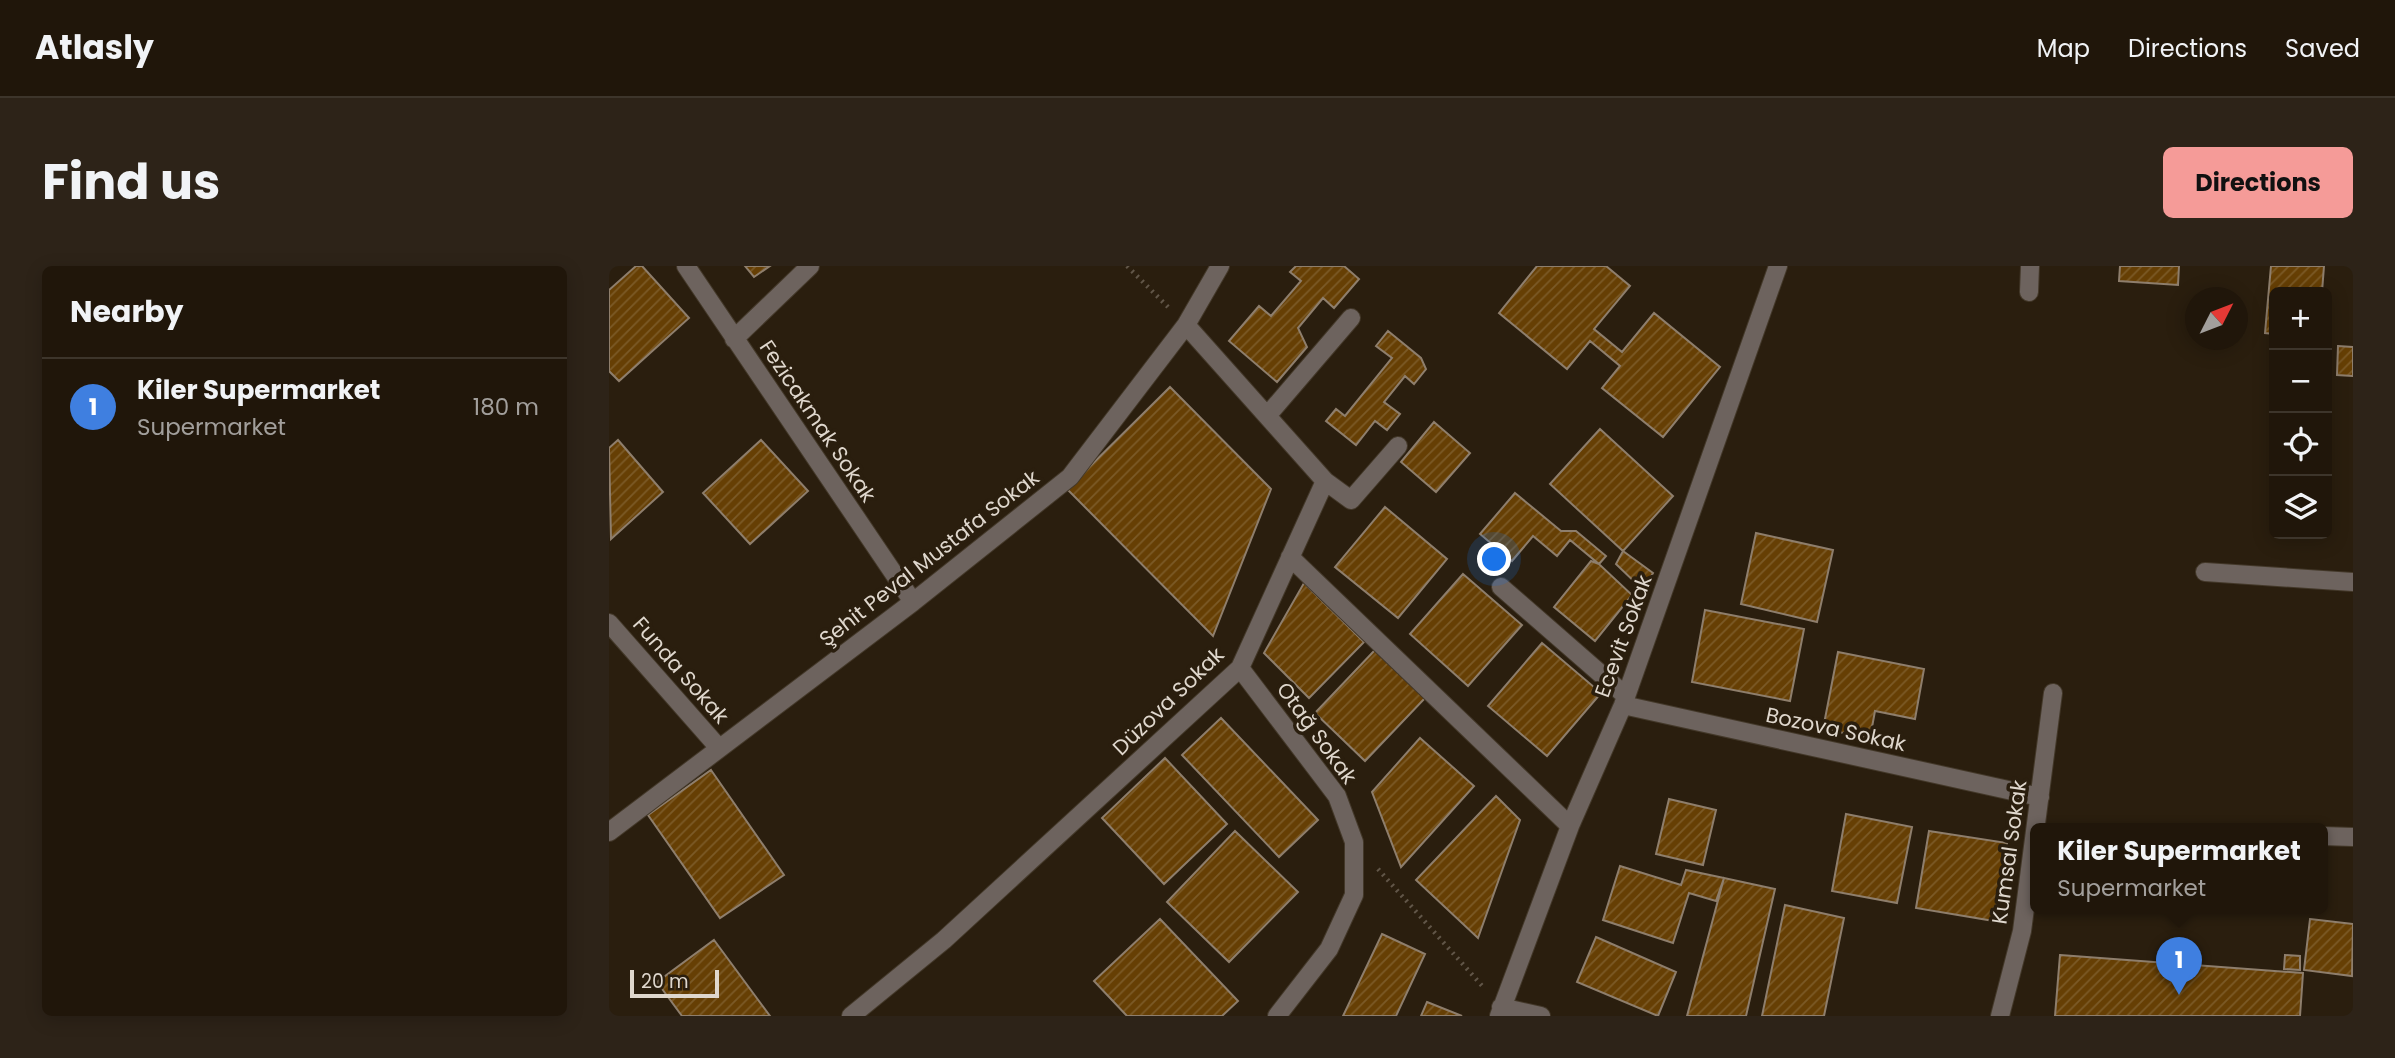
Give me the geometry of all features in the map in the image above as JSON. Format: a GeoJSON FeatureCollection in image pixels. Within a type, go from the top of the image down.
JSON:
{"type":"FeatureCollection","features":[{"type":"Feature","properties":{"kind":"street","name":"Fezicakmak Sokak"},"geometry":{"type":"LineString","coordinates":[[686,266],[913,601]]}},
{"type":"Feature","properties":{"kind":"street"},"geometry":{"type":"LineString","coordinates":[[734,339],[810,266]]}},
{"type":"Feature","properties":{"kind":"street","name":"Şehit Peval Mustafa Sokak"},"geometry":{"type":"LineString","coordinates":[[609,832],[913,601],[1070,477],[1186,325],[1220,266]]}},
{"type":"Feature","properties":{"kind":"street","name":"Ecevit Sokak"},"geometry":{"type":"LineString","coordinates":[[1500,1012],[1570,825],[1624,701],[1778,266]]}},
{"type":"Feature","properties":{"kind":"street"},"geometry":{"type":"LineString","coordinates":[[2029,292],[2030,266]]}},
{"type":"Feature","properties":{"kind":"street"},"geometry":{"type":"LineString","coordinates":[[1267,416],[1351,318]]}},
{"type":"Feature","properties":{"kind":"street"},"geometry":{"type":"LineString","coordinates":[[1186,325],[1325,481],[1351,500],[1398,446]]}},
{"type":"Feature","properties":{"kind":"street","name":"Düzova Sokak"},"geometry":{"type":"LineString","coordinates":[[851,1016],[944,940],[1240,667],[1325,481]]}},
{"type":"Feature","properties":{"kind":"street"},"geometry":{"type":"LineString","coordinates":[[1290,556],[1570,825]]}},
{"type":"Feature","properties":{"kind":"street"},"geometry":{"type":"LineString","coordinates":[[2205,572],[2353,582]]}},
{"type":"Feature","properties":{"kind":"street"},"geometry":{"type":"LineString","coordinates":[[1501,587],[1624,701]]}},
{"type":"Feature","properties":{"kind":"street","name":"Funda Sokak"},"geometry":{"type":"LineString","coordinates":[[609,623],[719,748]]}},
{"type":"Feature","properties":{"kind":"street","name":"Otağ Sokak"},"geometry":{"type":"LineString","coordinates":[[1240,667],[1337,796],[1354,842],[1354,895],[1329,949],[1277,1016]]}},
{"type":"Feature","properties":{"kind":"street","name":"Kumsal Sokak"},"geometry":{"type":"LineString","coordinates":[[2036,823],[2053,693]]}},
{"type":"Feature","properties":{"kind":"street","name":"Bozova Sokak"},"geometry":{"type":"LineString","coordinates":[[1624,701],[2040,797]]}},
{"type":"Feature","properties":{"kind":"street"},"geometry":{"type":"LineString","coordinates":[[2328,836],[2353,837]]}},
{"type":"Feature","properties":{"kind":"street","name":"Kumsal Sokak"},"geometry":{"type":"LineString","coordinates":[[2000,1016],[2021,931],[2030,868]]}},
{"type":"Feature","properties":{"kind":"street"},"geometry":{"type":"LineString","coordinates":[[1500,1012],[1541,1016]]}},
{"type":"Feature","properties":{"kind":"path"},"geometry":{"type":"LineString","coordinates":[[1126,266],[1186,325]]}},
{"type":"Feature","properties":{"kind":"path"},"geometry":{"type":"LineString","coordinates":[[1354,842],[1500,1012]]}},
{"type":"Feature","properties":{"kind":"building"},"geometry":{"type":"Polygon","coordinates":[[[636,266],[642,266],[689,318],[619,381],[609,371],[609,290],[636,266]]]}},
{"type":"Feature","properties":{"kind":"building"},"geometry":{"type":"Polygon","coordinates":[[[745,266],[770,266],[754,277],[745,266]]]}},
{"type":"Feature","properties":{"kind":"building"},"geometry":{"type":"Polygon","coordinates":[[[1296,266],[1344,266],[1359,279],[1334,308],[1323,298],[1298,328],[1307,347],[1277,382],[1229,341],[1259,306],[1271,316],[1301,281],[1290,272],[1296,266]]]}},
{"type":"Feature","properties":{"kind":"building"},"geometry":{"type":"Polygon","coordinates":[[[1537,266],[1606,266],[1630,286],[1594,329],[1622,352],[1654,313],[1720,367],[1663,437],[1602,388],[1620,366],[1590,341],[1567,369],[1499,313],[1537,266]]]}},
{"type":"Feature","properties":{"kind":"building"},"geometry":{"type":"Polygon","coordinates":[[[2120,266],[2179,266],[2178,285],[2119,281],[2120,266]]]}},
{"type":"Feature","properties":{"kind":"building"},"geometry":{"type":"Polygon","coordinates":[[[2271,266],[2324,266],[2322,287],[2269,287],[2271,266]]]}},
{"type":"Feature","properties":{"kind":"building"},"geometry":{"type":"Polygon","coordinates":[[[2269,288],[2269,333],[2265,333],[2269,288]]]}},
{"type":"Feature","properties":{"kind":"building"},"geometry":{"type":"Polygon","coordinates":[[[1388,331],[1421,358],[1426,369],[1414,384],[1405,376],[1384,402],[1400,414],[1387,430],[1375,421],[1356,445],[1326,421],[1336,409],[1345,416],[1392,358],[1376,346],[1388,331]]]}},
{"type":"Feature","properties":{"kind":"building"},"geometry":{"type":"Polygon","coordinates":[[[2338,346],[2353,347],[2353,376],[2337,375],[2338,346]]]}},
{"type":"Feature","properties":{"kind":"building"},"geometry":{"type":"Polygon","coordinates":[[[1170,387],[1271,489],[1213,636],[1067,489],[1170,387]]]}},
{"type":"Feature","properties":{"kind":"building"},"geometry":{"type":"Polygon","coordinates":[[[1434,422],[1470,453],[1436,492],[1401,462],[1434,422]]]}},
{"type":"Feature","properties":{"kind":"building"},"geometry":{"type":"Polygon","coordinates":[[[1600,429],[1673,496],[1623,551],[1550,484],[1600,429]]]}},
{"type":"Feature","properties":{"kind":"building"},"geometry":{"type":"Polygon","coordinates":[[[618,440],[663,492],[611,539],[609,448],[618,440]]]}},
{"type":"Feature","properties":{"kind":"building"},"geometry":{"type":"Polygon","coordinates":[[[761,440],[808,491],[750,544],[703,493],[761,440]]]}},
{"type":"Feature","properties":{"kind":"building"},"geometry":{"type":"Polygon","coordinates":[[[1515,493],[1561,531],[1576,531],[1606,556],[1599,564],[1570,540],[1557,556],[1533,536],[1512,561],[1480,534],[1515,493]]]}},
{"type":"Feature","properties":{"kind":"building"},"geometry":{"type":"Polygon","coordinates":[[[1385,507],[1447,559],[1398,618],[1335,567],[1385,507]]]}},
{"type":"Feature","properties":{"kind":"building"},"geometry":{"type":"Polygon","coordinates":[[[1756,533],[1833,550],[1817,622],[1741,604],[1756,533]]]}},
{"type":"Feature","properties":{"kind":"building"},"geometry":{"type":"Polygon","coordinates":[[[1623,551],[1653,573],[1643,590],[1616,564],[1623,551]]]}},
{"type":"Feature","properties":{"kind":"building"},"geometry":{"type":"Polygon","coordinates":[[[1591,561],[1599,564],[1632,595],[1595,641],[1554,607],[1591,561]]]}},
{"type":"Feature","properties":{"kind":"building"},"geometry":{"type":"Polygon","coordinates":[[[1463,574],[1522,625],[1468,686],[1410,634],[1463,574]]]}},
{"type":"Feature","properties":{"kind":"building"},"geometry":{"type":"Polygon","coordinates":[[[1304,583],[1364,642],[1309,698],[1264,653],[1304,583]]]}},
{"type":"Feature","properties":{"kind":"building"},"geometry":{"type":"Polygon","coordinates":[[[1705,610],[1804,629],[1790,701],[1692,682],[1705,610]]]}},
{"type":"Feature","properties":{"kind":"building"},"geometry":{"type":"Polygon","coordinates":[[[1542,643],[1601,693],[1547,756],[1488,706],[1542,643]]]}},
{"type":"Feature","properties":{"kind":"building"},"geometry":{"type":"Polygon","coordinates":[[[1375,650],[1426,697],[1365,761],[1315,713],[1375,650]]]}},
{"type":"Feature","properties":{"kind":"building"},"geometry":{"type":"Polygon","coordinates":[[[1838,652],[1924,669],[1915,719],[1875,711],[1870,738],[1823,729],[1838,652]]]}},
{"type":"Feature","properties":{"kind":"building"},"geometry":{"type":"Polygon","coordinates":[[[1221,718],[1318,820],[1279,857],[1182,755],[1221,718]]]}},
{"type":"Feature","properties":{"kind":"building"},"geometry":{"type":"Polygon","coordinates":[[[1420,738],[1474,786],[1401,867],[1372,792],[1420,738]]]}},
{"type":"Feature","properties":{"kind":"building"},"geometry":{"type":"Polygon","coordinates":[[[1165,758],[1227,824],[1164,884],[1102,818],[1165,758]]]}},
{"type":"Feature","properties":{"kind":"building"},"geometry":{"type":"Polygon","coordinates":[[[711,770],[784,875],[720,918],[648,815],[711,770]]]}},
{"type":"Feature","properties":{"kind":"building"},"geometry":{"type":"Polygon","coordinates":[[[1496,796],[1520,820],[1478,938],[1416,880],[1496,796]]]}},
{"type":"Feature","properties":{"kind":"building"},"geometry":{"type":"Polygon","coordinates":[[[1669,799],[1716,810],[1703,865],[1656,854],[1669,799]]]}},
{"type":"Feature","properties":{"kind":"building"},"geometry":{"type":"Polygon","coordinates":[[[1846,814],[1912,827],[1897,903],[1832,891],[1846,814]]]}},
{"type":"Feature","properties":{"kind":"building"},"geometry":{"type":"Polygon","coordinates":[[[1235,831],[1298,892],[1229,962],[1167,902],[1235,831]]]}},
{"type":"Feature","properties":{"kind":"building"},"geometry":{"type":"Polygon","coordinates":[[[1929,831],[2007,843],[1994,921],[1916,908],[1929,831]]]}},
{"type":"Feature","properties":{"kind":"building"},"geometry":{"type":"Polygon","coordinates":[[[1620,866],[1681,885],[1686,870],[1724,878],[1716,901],[1689,893],[1673,943],[1603,920],[1620,866]]]}},
{"type":"Feature","properties":{"kind":"building"},"geometry":{"type":"Polygon","coordinates":[[[1724,878],[1775,889],[1746,1016],[1687,1016],[1724,878]]]}},
{"type":"Feature","properties":{"kind":"building"},"geometry":{"type":"Polygon","coordinates":[[[1785,905],[1844,918],[1824,1016],[1762,1016],[1785,905]]]}},
{"type":"Feature","properties":{"kind":"building"},"geometry":{"type":"Polygon","coordinates":[[[1160,919],[1238,1001],[1222,1016],[1127,1016],[1094,981],[1160,919]]]}},
{"type":"Feature","properties":{"kind":"building"},"geometry":{"type":"Polygon","coordinates":[[[2310,919],[2353,924],[2352,976],[2304,970],[2310,919]]]}},
{"type":"Feature","properties":{"kind":"building"},"geometry":{"type":"Polygon","coordinates":[[[1382,934],[1425,954],[1396,1016],[1343,1016],[1382,934]]]}},
{"type":"Feature","properties":{"kind":"building"},"geometry":{"type":"Polygon","coordinates":[[[1596,937],[1676,972],[1658,1016],[1577,982],[1596,937]]]}},
{"type":"Feature","properties":{"kind":"building"},"geometry":{"type":"Polygon","coordinates":[[[714,940],[770,1016],[682,1016],[657,982],[714,940]]]}},
{"type":"Feature","properties":{"kind":"building"},"geometry":{"type":"Polygon","coordinates":[[[2060,955],[2303,973],[2300,1016],[2055,1016],[2060,955]]]}},
{"type":"Feature","properties":{"kind":"building"},"geometry":{"type":"Polygon","coordinates":[[[2285,955],[2300,956],[2300,970],[2284,969],[2285,955]]]}},
{"type":"Feature","properties":{"kind":"building"},"geometry":{"type":"Polygon","coordinates":[[[1427,1002],[1462,1016],[1421,1016],[1427,1002]]]}},
{"type":"Feature","properties":{"kind":"place","name":"Kiler Supermarket"},"geometry":{"type":"Point","coordinates":[2179,995]}}]}
